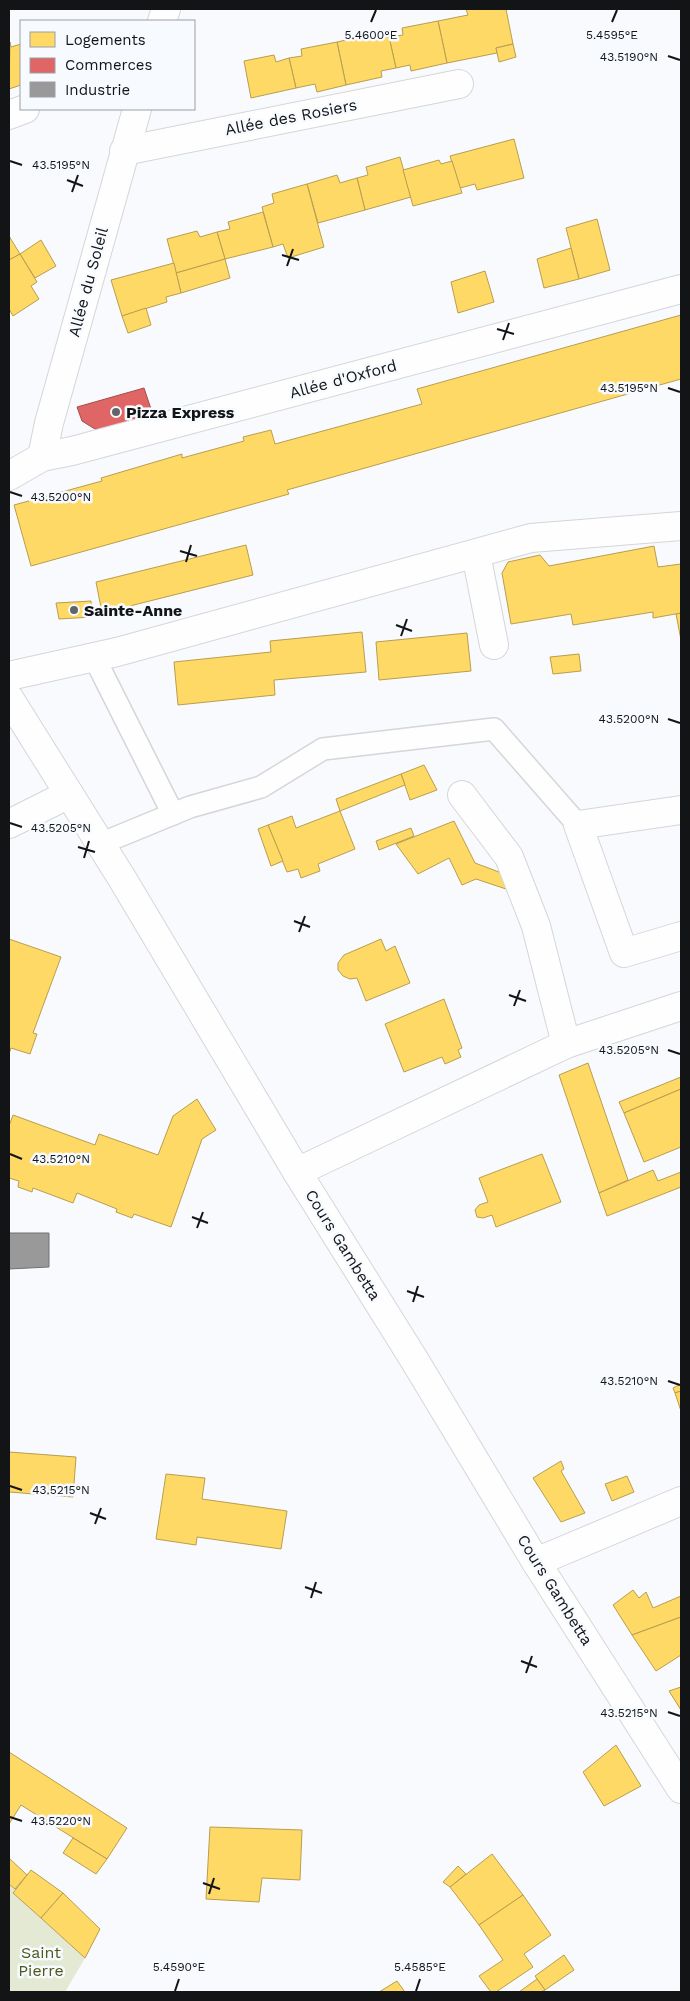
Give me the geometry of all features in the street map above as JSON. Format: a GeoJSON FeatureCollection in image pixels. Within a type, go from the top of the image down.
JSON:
{"type":"FeatureCollection","features":[{"type":"Feature","properties":{"kind":"street","name":"Allée des Rosiers"},"geometry":{"type":"LineString","coordinates":[[124,151],[459,84]]}},
{"type":"Feature","properties":{"kind":"street"},"geometry":{"type":"LineString","coordinates":[[9,115],[22,110]]}},
{"type":"Feature","properties":{"kind":"street","name":"Allée du Soleil"},"geometry":{"type":"LineString","coordinates":[[42,457],[137,110]]}},
{"type":"Feature","properties":{"kind":"street","name":"Allée d'Oxford"},"geometry":{"type":"LineString","coordinates":[[9,476],[42,457],[72,451],[681,289]]}},
{"type":"Feature","properties":{"kind":"street"},"geometry":{"type":"LineString","coordinates":[[9,676],[94,657],[531,538],[681,526]]}},
{"type":"Feature","properties":{"kind":"street"},"geometry":{"type":"LineString","coordinates":[[476,554],[494,645]]}},
{"type":"Feature","properties":{"kind":"street","name":"Cours Gambetta"},"geometry":{"type":"LineString","coordinates":[[9,698],[100,844],[296,1172],[415,1361],[536,1562],[681,1789]]}},
{"type":"Feature","properties":{"kind":"street"},"geometry":{"type":"LineString","coordinates":[[9,824],[69,794]]}},
{"type":"Feature","properties":{"kind":"street"},"geometry":{"type":"LineString","coordinates":[[462,795],[509,857],[536,926],[566,1044]]}},
{"type":"Feature","properties":{"kind":"street"},"geometry":{"type":"LineString","coordinates":[[681,810],[578,825],[624,953],[681,936]]}},
{"type":"Feature","properties":{"kind":"street"},"geometry":{"type":"LineString","coordinates":[[296,1172],[566,1044],[681,1006]]}},
{"type":"Feature","properties":{"kind":"street"},"geometry":{"type":"LineString","coordinates":[[536,1562],[681,1501]]}},
{"type":"Feature","properties":{"kind":"lane"},"geometry":{"type":"LineString","coordinates":[[94,657],[173,814]]}},
{"type":"Feature","properties":{"kind":"lane"},"geometry":{"type":"LineString","coordinates":[[100,844],[190,807],[261,787],[324,749],[494,729],[578,825]]}},
{"type":"Feature","properties":{"kind":"green space","name":"Saint Pierre"},"geometry":{"type":"Polygon","coordinates":[[[9,1884],[15,1889],[13,1893],[85,1958],[65,1992],[9,1992],[9,1884]]]}},
{"type":"Feature","properties":{"kind":"building: Logements"},"geometry":{"type":"Polygon","coordinates":[[[466,9],[506,9],[513,44],[496,48],[497,53],[447,63],[438,21],[468,15],[466,9]]]}},
{"type":"Feature","properties":{"kind":"building: Logements"},"geometry":{"type":"Polygon","coordinates":[[[438,21],[447,63],[411,71],[410,65],[396,68],[389,37],[403,35],[402,28],[438,21]]]}},
{"type":"Feature","properties":{"kind":"building: Logements"},"geometry":{"type":"Polygon","coordinates":[[[373,34],[373,40],[389,37],[396,68],[381,71],[382,77],[346,85],[337,42],[373,34]]]}},
{"type":"Feature","properties":{"kind":"building: Logements"},"geometry":{"type":"Polygon","coordinates":[[[10,42],[11,47],[20,44],[20,85],[9,89],[10,42]]]}},
{"type":"Feature","properties":{"kind":"building: Logements"},"geometry":{"type":"Polygon","coordinates":[[[337,42],[346,85],[317,92],[315,84],[296,88],[289,58],[302,56],[301,49],[337,42]]]}},
{"type":"Feature","properties":{"kind":"building: Logements"},"geometry":{"type":"Polygon","coordinates":[[[513,44],[516,57],[499,62],[496,48],[513,44]]]}},
{"type":"Feature","properties":{"kind":"building: Logements"},"geometry":{"type":"Polygon","coordinates":[[[274,55],[276,62],[289,58],[296,88],[251,98],[244,61],[274,55]]]}},
{"type":"Feature","properties":{"kind":"building: Logements"},"geometry":{"type":"Polygon","coordinates":[[[514,139],[524,178],[477,190],[475,184],[460,188],[450,156],[514,139]]]}},
{"type":"Feature","properties":{"kind":"building: Logements"},"geometry":{"type":"Polygon","coordinates":[[[400,157],[411,197],[365,210],[357,178],[368,175],[366,167],[400,157]]]}},
{"type":"Feature","properties":{"kind":"building: Logements"},"geometry":{"type":"Polygon","coordinates":[[[439,160],[441,164],[452,161],[462,193],[413,206],[403,170],[439,160]]]}},
{"type":"Feature","properties":{"kind":"building: Logements"},"geometry":{"type":"Polygon","coordinates":[[[337,175],[340,183],[357,178],[365,210],[318,223],[307,184],[337,175]]]}},
{"type":"Feature","properties":{"kind":"building: Logements"},"geometry":{"type":"Polygon","coordinates":[[[307,184],[324,247],[288,258],[283,244],[273,247],[262,207],[274,203],[272,194],[307,184]]]}},
{"type":"Feature","properties":{"kind":"building: Logements"},"geometry":{"type":"Polygon","coordinates":[[[263,212],[273,247],[225,259],[217,232],[230,229],[228,222],[263,212]]]}},
{"type":"Feature","properties":{"kind":"building: Logements"},"geometry":{"type":"Polygon","coordinates":[[[597,219],[610,270],[579,279],[566,228],[597,219]]]}},
{"type":"Feature","properties":{"kind":"building: Logements"},"geometry":{"type":"Polygon","coordinates":[[[197,231],[200,237],[217,232],[225,259],[176,273],[167,239],[197,231]]]}},
{"type":"Feature","properties":{"kind":"building: Logements"},"geometry":{"type":"Polygon","coordinates":[[[9,236],[20,254],[9,260],[9,236]]]}},
{"type":"Feature","properties":{"kind":"building: Logements"},"geometry":{"type":"Polygon","coordinates":[[[41,240],[56,266],[35,278],[20,254],[41,240]]]}},
{"type":"Feature","properties":{"kind":"building: Logements"},"geometry":{"type":"Polygon","coordinates":[[[571,248],[579,279],[544,288],[537,259],[571,248]]]}},
{"type":"Feature","properties":{"kind":"building: Logements"},"geometry":{"type":"Polygon","coordinates":[[[20,254],[37,282],[31,286],[39,299],[13,316],[9,309],[9,260],[20,254]]]}},
{"type":"Feature","properties":{"kind":"building: Logements"},"geometry":{"type":"Polygon","coordinates":[[[225,259],[230,278],[181,293],[176,273],[225,259]]]}},
{"type":"Feature","properties":{"kind":"building: Logements"},"geometry":{"type":"Polygon","coordinates":[[[174,263],[181,293],[166,297],[167,302],[122,316],[111,280],[174,263]]]}},
{"type":"Feature","properties":{"kind":"building: Logements"},"geometry":{"type":"Polygon","coordinates":[[[485,271],[494,302],[458,313],[451,282],[485,271]]]}},
{"type":"Feature","properties":{"kind":"building: Logements"},"geometry":{"type":"Polygon","coordinates":[[[146,308],[151,325],[128,333],[122,316],[146,308]]]}},
{"type":"Feature","properties":{"kind":"building: Logements"},"geometry":{"type":"Polygon","coordinates":[[[681,315],[681,379],[287,490],[289,494],[31,566],[14,505],[102,481],[101,478],[182,454],[182,458],[244,441],[243,437],[271,430],[275,444],[422,404],[417,389],[681,315]]]}},
{"type":"Feature","properties":{"kind":"building: Logements"},"geometry":{"type":"Polygon","coordinates":[[[246,545],[253,575],[102,613],[96,582],[246,545]]]}},
{"type":"Feature","properties":{"kind":"building: Logements"},"geometry":{"type":"Polygon","coordinates":[[[654,546],[658,567],[681,564],[681,613],[653,618],[653,612],[573,625],[571,614],[511,624],[502,573],[508,562],[540,555],[549,566],[654,546]]]}},
{"type":"Feature","properties":{"kind":"building: Logements","name":"Sainte-Anne"},"geometry":{"type":"Polygon","coordinates":[[[91,601],[92,617],[59,619],[56,603],[91,601]]]}},
{"type":"Feature","properties":{"kind":"building: Logements"},"geometry":{"type":"Polygon","coordinates":[[[681,613],[681,640],[676,614],[681,613]]]}},
{"type":"Feature","properties":{"kind":"building: Logements"},"geometry":{"type":"Polygon","coordinates":[[[362,632],[366,672],[274,680],[275,695],[178,705],[174,662],[271,652],[270,641],[362,632]]]}},
{"type":"Feature","properties":{"kind":"building: Logements"},"geometry":{"type":"Polygon","coordinates":[[[467,633],[471,671],[379,680],[376,642],[467,633]]]}},
{"type":"Feature","properties":{"kind":"building: Logements"},"geometry":{"type":"Polygon","coordinates":[[[579,654],[581,671],[553,674],[550,657],[579,654]]]}},
{"type":"Feature","properties":{"kind":"building: Logements"},"geometry":{"type":"Polygon","coordinates":[[[424,765],[437,790],[410,800],[401,774],[424,765]]]}},
{"type":"Feature","properties":{"kind":"building: Logements"},"geometry":{"type":"Polygon","coordinates":[[[401,774],[405,785],[340,811],[336,799],[401,774]]]}},
{"type":"Feature","properties":{"kind":"building: Logements"},"geometry":{"type":"Polygon","coordinates":[[[340,811],[355,849],[318,864],[320,871],[301,878],[298,869],[287,872],[268,825],[292,816],[296,828],[340,811]]]}},
{"type":"Feature","properties":{"kind":"building: Logements"},"geometry":{"type":"Polygon","coordinates":[[[454,821],[475,863],[507,875],[512,891],[476,879],[462,885],[449,858],[418,874],[396,844],[454,821]]]}},
{"type":"Feature","properties":{"kind":"building: Logements"},"geometry":{"type":"Polygon","coordinates":[[[268,825],[283,861],[271,866],[258,829],[268,825]]]}},
{"type":"Feature","properties":{"kind":"building: Logements"},"geometry":{"type":"Polygon","coordinates":[[[411,828],[414,836],[379,850],[376,841],[411,828]]]}},
{"type":"Feature","properties":{"kind":"building: Logements"},"geometry":{"type":"Polygon","coordinates":[[[9,939],[61,957],[33,1033],[37,1034],[30,1054],[11,1048],[9,1054],[9,939]]]}},
{"type":"Feature","properties":{"kind":"building: Logements"},"geometry":{"type":"Polygon","coordinates":[[[381,939],[386,951],[395,946],[410,983],[366,1001],[357,978],[350,979],[343,976],[338,970],[338,963],[344,955],[381,939]]]}},
{"type":"Feature","properties":{"kind":"building: Logements"},"geometry":{"type":"Polygon","coordinates":[[[444,999],[462,1048],[458,1050],[461,1057],[445,1064],[442,1057],[404,1072],[385,1024],[444,999]]]}},
{"type":"Feature","properties":{"kind":"building: Logements"},"geometry":{"type":"Polygon","coordinates":[[[588,1063],[628,1180],[599,1193],[559,1075],[588,1063]]]}},
{"type":"Feature","properties":{"kind":"building: Logements"},"geometry":{"type":"Polygon","coordinates":[[[681,1077],[681,1089],[624,1113],[619,1102],[681,1077]]]}},
{"type":"Feature","properties":{"kind":"building: Logements"},"geometry":{"type":"Polygon","coordinates":[[[681,1089],[681,1147],[644,1162],[624,1113],[681,1089]]]}},
{"type":"Feature","properties":{"kind":"building: Logements"},"geometry":{"type":"Polygon","coordinates":[[[197,1099],[216,1130],[202,1139],[171,1227],[134,1214],[132,1218],[116,1212],[117,1209],[77,1193],[73,1203],[33,1188],[32,1192],[18,1187],[19,1181],[9,1178],[9,1126],[13,1115],[95,1145],[99,1134],[158,1155],[173,1116],[197,1099]]]}},
{"type":"Feature","properties":{"kind":"building: Logements"},"geometry":{"type":"Polygon","coordinates":[[[542,1154],[561,1202],[496,1227],[492,1215],[483,1218],[477,1217],[475,1210],[479,1205],[488,1202],[479,1178],[542,1154]]]}},
{"type":"Feature","properties":{"kind":"building: Logements"},"geometry":{"type":"Polygon","coordinates":[[[653,1170],[658,1181],[681,1172],[681,1187],[607,1216],[599,1193],[653,1170]]]}},
{"type":"Feature","properties":{"kind":"building: Logements"},"geometry":{"type":"Polygon","coordinates":[[[681,1384],[681,1391],[675,1393],[673,1388],[681,1384]]]}},
{"type":"Feature","properties":{"kind":"building: Logements"},"geometry":{"type":"Polygon","coordinates":[[[681,1391],[681,1411],[675,1393],[681,1391]]]}},
{"type":"Feature","properties":{"kind":"building: Logements"},"geometry":{"type":"Polygon","coordinates":[[[9,1452],[76,1457],[73,1497],[9,1492],[9,1452]]]}},
{"type":"Feature","properties":{"kind":"building: Logements"},"geometry":{"type":"Polygon","coordinates":[[[561,1461],[564,1469],[561,1471],[585,1513],[561,1522],[533,1478],[561,1461]]]}},
{"type":"Feature","properties":{"kind":"building: Logements"},"geometry":{"type":"Polygon","coordinates":[[[166,1474],[205,1478],[202,1499],[287,1511],[281,1549],[197,1537],[196,1545],[156,1539],[166,1474]]]}},
{"type":"Feature","properties":{"kind":"building: Logements"},"geometry":{"type":"Polygon","coordinates":[[[627,1476],[634,1492],[612,1501],[605,1484],[627,1476]]]}},
{"type":"Feature","properties":{"kind":"building: Logements"},"geometry":{"type":"Polygon","coordinates":[[[633,1590],[639,1598],[646,1592],[653,1608],[681,1596],[681,1617],[632,1635],[613,1605],[633,1590]]]}},
{"type":"Feature","properties":{"kind":"building: Logements"},"geometry":{"type":"Polygon","coordinates":[[[681,1617],[681,1655],[656,1671],[632,1635],[681,1617]]]}},
{"type":"Feature","properties":{"kind":"building: Logements"},"geometry":{"type":"Polygon","coordinates":[[[681,1687],[681,1710],[669,1691],[681,1687]]]}},
{"type":"Feature","properties":{"kind":"building: Logements"},"geometry":{"type":"Polygon","coordinates":[[[616,1745],[641,1786],[604,1806],[583,1772],[616,1745]]]}},
{"type":"Feature","properties":{"kind":"building: Logements"},"geometry":{"type":"Polygon","coordinates":[[[9,1752],[127,1828],[107,1859],[21,1805],[9,1824],[9,1752]]]}},
{"type":"Feature","properties":{"kind":"building: Logements"},"geometry":{"type":"Polygon","coordinates":[[[210,1827],[302,1830],[300,1880],[262,1878],[259,1902],[206,1899],[210,1827]]]}},
{"type":"Feature","properties":{"kind":"building: Logements"},"geometry":{"type":"Polygon","coordinates":[[[73,1838],[107,1859],[96,1874],[63,1853],[73,1838]]]}},
{"type":"Feature","properties":{"kind":"building: Logements"},"geometry":{"type":"Polygon","coordinates":[[[492,1854],[523,1895],[479,1925],[450,1887],[492,1854]]]}},
{"type":"Feature","properties":{"kind":"building: Logements"},"geometry":{"type":"Polygon","coordinates":[[[9,1858],[27,1875],[15,1889],[9,1884],[9,1858]]]}},
{"type":"Feature","properties":{"kind":"building: Logements"},"geometry":{"type":"Polygon","coordinates":[[[458,1866],[466,1874],[450,1887],[443,1882],[458,1866]]]}},
{"type":"Feature","properties":{"kind":"building: Logements"},"geometry":{"type":"Polygon","coordinates":[[[31,1870],[63,1893],[41,1918],[13,1893],[31,1870]]]}},
{"type":"Feature","properties":{"kind":"building: Logements"},"geometry":{"type":"Polygon","coordinates":[[[63,1893],[100,1929],[85,1958],[41,1918],[63,1893]]]}},
{"type":"Feature","properties":{"kind":"building: Logements"},"geometry":{"type":"Polygon","coordinates":[[[523,1895],[551,1935],[524,1954],[533,1967],[496,1992],[491,1992],[479,1976],[503,1960],[479,1925],[523,1895]]]}},
{"type":"Feature","properties":{"kind":"building: Logements"},"geometry":{"type":"Polygon","coordinates":[[[564,1955],[574,1970],[545,1990],[535,1976],[564,1955]]]}},
{"type":"Feature","properties":{"kind":"building: Logements"},"geometry":{"type":"Polygon","coordinates":[[[537,1979],[545,1990],[541,1992],[519,1992],[537,1979]]]}},
{"type":"Feature","properties":{"kind":"building: Logements"},"geometry":{"type":"Polygon","coordinates":[[[397,1981],[405,1992],[379,1992],[397,1981]]]}},
{"type":"Feature","properties":{"kind":"building: Commerces","name":"Pizza Express"},"geometry":{"type":"Polygon","coordinates":[[[144,388],[154,418],[107,431],[95,429],[82,421],[77,407],[144,388]]]}},
{"type":"Feature","properties":{"kind":"building: Industrie"},"geometry":{"type":"Polygon","coordinates":[[[9,1233],[49,1233],[49,1267],[9,1269],[9,1233]]]}},
{"type":"Feature","properties":{"kind":"place","name":"Pizza Express"},"geometry":{"type":"Point","coordinates":[116,412]}},
{"type":"Feature","properties":{"kind":"place","name":"Sainte-Anne"},"geometry":{"type":"Point","coordinates":[74,610]}}]}
